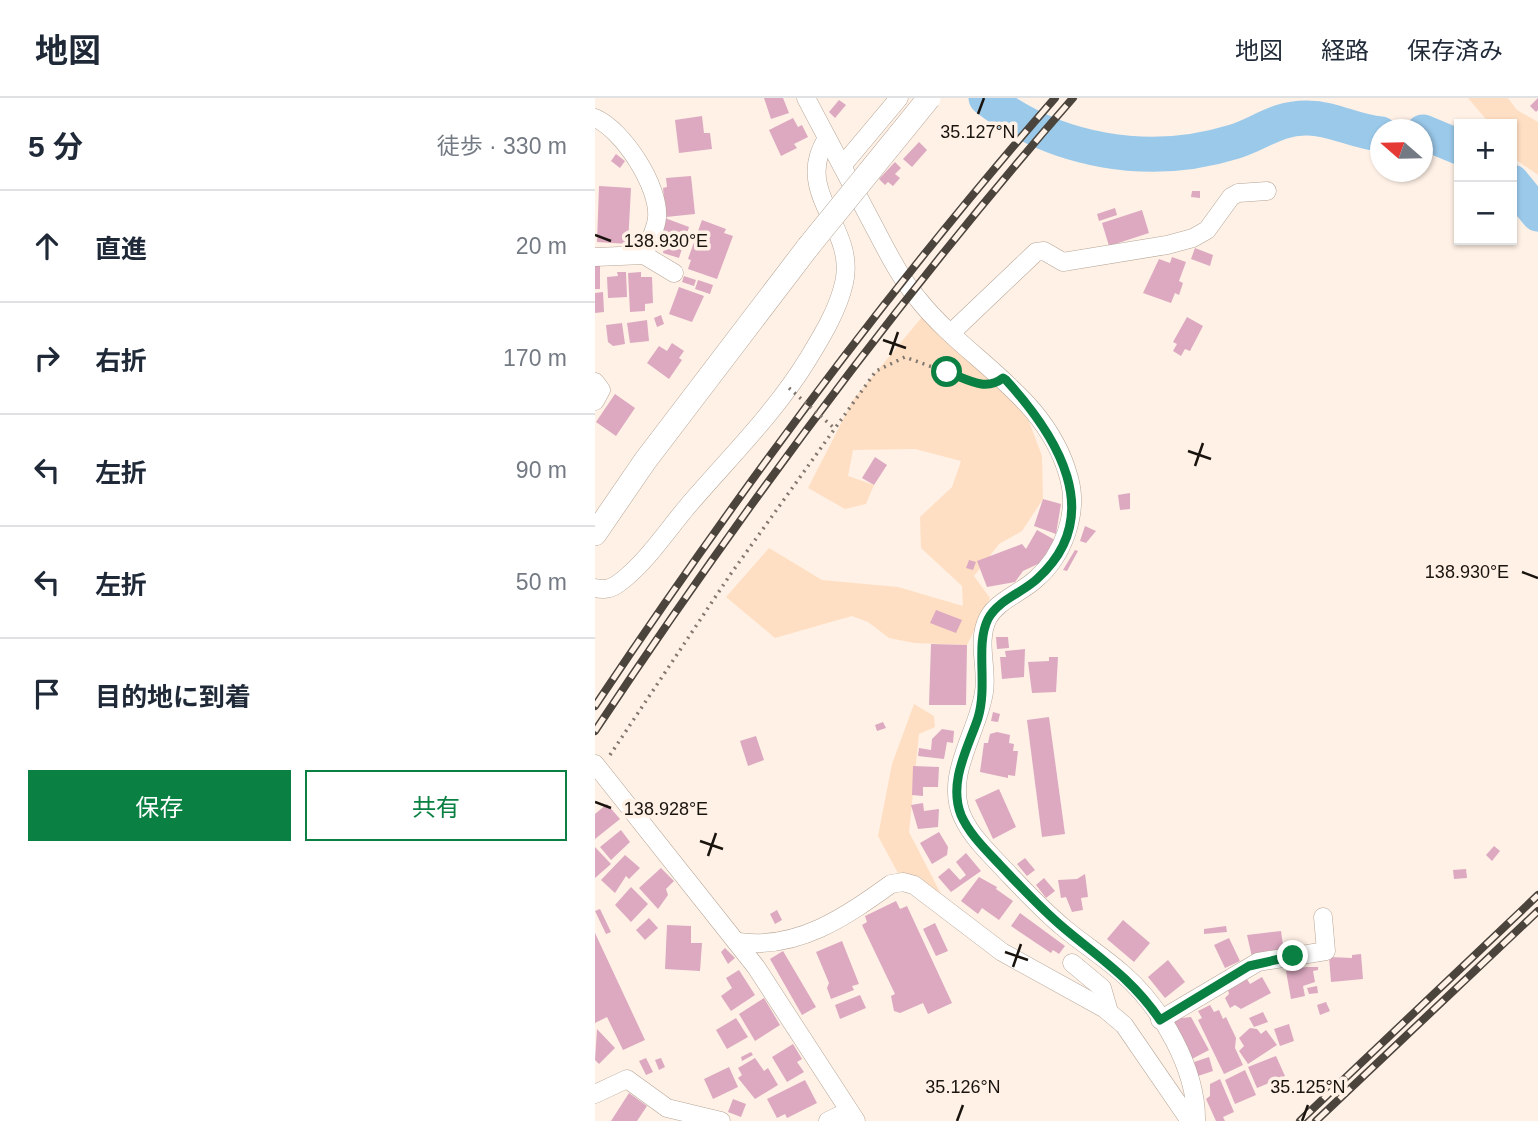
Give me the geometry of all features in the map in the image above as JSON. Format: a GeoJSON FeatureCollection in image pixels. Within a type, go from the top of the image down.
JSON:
{"type":"FeatureCollection","features":[{"type":"Feature","properties":{"kind":"street"},"geometry":{"type":"LineString","coordinates":[[806,98],[893,264],[919,301],[1003,378],[1036,413],[1058,449],[1070,479],[1071,514],[1064,541],[1052,562],[1037,579],[995,608],[985,625],[982,643],[985,690],[959,770],[958,803],[967,826],[984,848],[1037,904],[1125,975],[1160,1020],[1172,1039],[1192,1087],[1196,1121]]}},
{"type":"Feature","properties":{"kind":"street"},"geometry":{"type":"LineString","coordinates":[[842,166],[899,98]]}},
{"type":"Feature","properties":{"kind":"street"},"geometry":{"type":"LineString","coordinates":[[595,534],[645,461],[808,247],[929,98]]}},
{"type":"Feature","properties":{"kind":"street"},"geometry":{"type":"LineString","coordinates":[[595,118],[615,132],[649,178],[654,192],[657,220],[644,255]]}},
{"type":"Feature","properties":{"kind":"street"},"geometry":{"type":"LineString","coordinates":[[595,588],[606,590],[621,582],[658,541],[779,398],[807,361],[832,316],[848,267],[843,244],[816,183],[815,165],[828,138]]}},
{"type":"Feature","properties":{"kind":"street"},"geometry":{"type":"LineString","coordinates":[[952,332],[1036,252],[1044,251],[1063,262],[1167,246],[1207,230],[1231,197],[1238,192],[1268,191]]}},
{"type":"Feature","properties":{"kind":"street"},"geometry":{"type":"LineString","coordinates":[[595,257],[644,255],[674,273]]}},
{"type":"Feature","properties":{"kind":"street"},"geometry":{"type":"LineString","coordinates":[[595,382],[601,390],[595,401]]}},
{"type":"Feature","properties":{"kind":"street"},"geometry":{"type":"LineString","coordinates":[[599,775],[738,942],[853,1116],[828,1121]]}},
{"type":"Feature","properties":{"kind":"street"},"geometry":{"type":"LineString","coordinates":[[738,942],[761,943],[802,937],[831,924],[891,884],[903,882],[914,886],[1002,951],[1109,1012],[1124,1025],[1190,1121]]}},
{"type":"Feature","properties":{"kind":"street"},"geometry":{"type":"LineString","coordinates":[[1160,1020],[1258,962],[1326,951],[1323,918]]}},
{"type":"Feature","properties":{"kind":"street"},"geometry":{"type":"LineString","coordinates":[[1072,964],[1102,988],[1109,1012]]}},
{"type":"Feature","properties":{"kind":"street"},"geometry":{"type":"LineString","coordinates":[[595,1094],[627,1079],[667,1108],[721,1121]]}},
{"type":"Feature","properties":{"kind":"path"},"geometry":{"type":"LineString","coordinates":[[599,775],[876,370],[905,357],[985,386],[995,384],[1003,378]]}},
{"type":"Feature","properties":{"kind":"path"},"geometry":{"type":"LineString","coordinates":[[789,388],[834,428]]}},
{"type":"Feature","properties":{"kind":"shaded area"},"geometry":{"type":"Polygon","coordinates":[[[1468,98],[1508,98],[1517,110],[1538,122],[1538,175],[1517,160],[1517,119],[1486,119],[1468,98]]]}},
{"type":"Feature","properties":{"kind":"shaded area"},"geometry":{"type":"Polygon","coordinates":[[[922,317],[1024,408],[1042,456],[1043,499],[1022,531],[999,544],[974,576],[990,598],[967,645],[914,643],[889,638],[868,622],[852,616],[775,638],[726,597],[769,548],[822,580],[898,587],[963,606],[962,586],[921,548],[920,517],[952,487],[961,461],[915,449],[853,450],[848,476],[874,485],[866,504],[845,509],[808,488],[853,400],[922,317]]]}},
{"type":"Feature","properties":{"kind":"shaded area"},"geometry":{"type":"Polygon","coordinates":[[[914,704],[934,716],[935,727],[919,734],[909,832],[943,898],[899,875],[878,836],[892,764],[914,704]]]}},
{"type":"Feature","properties":{"kind":"building"},"geometry":{"type":"Polygon","coordinates":[[[764,98],[783,98],[789,113],[771,119],[764,98]]]}},
{"type":"Feature","properties":{"kind":"building"},"geometry":{"type":"Polygon","coordinates":[[[1538,98],[1538,110],[1536,112],[1530,106],[1538,98]]]}},
{"type":"Feature","properties":{"kind":"building"},"geometry":{"type":"Polygon","coordinates":[[[839,100],[846,105],[835,118],[829,112],[839,100]]]}},
{"type":"Feature","properties":{"kind":"building"},"geometry":{"type":"Polygon","coordinates":[[[702,116],[704,133],[710,133],[712,149],[679,153],[675,120],[702,116]]]}},
{"type":"Feature","properties":{"kind":"building"},"geometry":{"type":"Polygon","coordinates":[[[793,118],[798,127],[802,125],[808,137],[794,144],[797,148],[781,156],[769,130],[793,118]]]}},
{"type":"Feature","properties":{"kind":"building"},"geometry":{"type":"Polygon","coordinates":[[[919,142],[927,150],[912,167],[903,159],[919,142]]]}},
{"type":"Feature","properties":{"kind":"building"},"geometry":{"type":"Polygon","coordinates":[[[616,154],[625,161],[620,168],[611,161],[616,154]]]}},
{"type":"Feature","properties":{"kind":"building"},"geometry":{"type":"Polygon","coordinates":[[[895,162],[901,168],[895,174],[900,178],[893,186],[888,182],[885,185],[879,179],[895,162]]]}},
{"type":"Feature","properties":{"kind":"building"},"geometry":{"type":"Polygon","coordinates":[[[691,176],[695,214],[666,217],[663,188],[667,187],[666,178],[691,176]]]}},
{"type":"Feature","properties":{"kind":"building"},"geometry":{"type":"Polygon","coordinates":[[[599,186],[631,188],[628,244],[597,242],[599,186]]]}},
{"type":"Feature","properties":{"kind":"building"},"geometry":{"type":"Polygon","coordinates":[[[1192,191],[1200,191],[1200,198],[1191,197],[1192,191]]]}},
{"type":"Feature","properties":{"kind":"building"},"geometry":{"type":"Polygon","coordinates":[[[1115,208],[1117,215],[1099,221],[1097,214],[1115,208]]]}},
{"type":"Feature","properties":{"kind":"building"},"geometry":{"type":"Polygon","coordinates":[[[1142,210],[1149,233],[1109,246],[1102,223],[1142,210]]]}},
{"type":"Feature","properties":{"kind":"building"},"geometry":{"type":"Polygon","coordinates":[[[665,218],[689,227],[679,258],[663,253],[664,248],[656,245],[665,218]]]}},
{"type":"Feature","properties":{"kind":"building"},"geometry":{"type":"Polygon","coordinates":[[[702,220],[726,229],[724,233],[733,236],[717,279],[688,269],[691,260],[688,259],[702,220]]]}},
{"type":"Feature","properties":{"kind":"building"},"geometry":{"type":"Polygon","coordinates":[[[1195,248],[1213,255],[1210,266],[1191,259],[1195,248]]]}},
{"type":"Feature","properties":{"kind":"building"},"geometry":{"type":"Polygon","coordinates":[[[1172,257],[1186,262],[1179,281],[1183,283],[1179,295],[1175,293],[1171,303],[1143,293],[1159,259],[1170,263],[1172,257]]]}},
{"type":"Feature","properties":{"kind":"building"},"geometry":{"type":"Polygon","coordinates":[[[595,265],[600,265],[600,289],[595,289],[595,265]]]}},
{"type":"Feature","properties":{"kind":"building"},"geometry":{"type":"Polygon","coordinates":[[[617,272],[626,272],[627,297],[608,298],[607,277],[618,276],[617,272]]]}},
{"type":"Feature","properties":{"kind":"building"},"geometry":{"type":"Polygon","coordinates":[[[641,272],[641,277],[652,277],[653,303],[645,304],[645,311],[630,312],[628,273],[641,272]]]}},
{"type":"Feature","properties":{"kind":"building"},"geometry":{"type":"Polygon","coordinates":[[[684,276],[696,280],[694,286],[682,282],[684,276]]]}},
{"type":"Feature","properties":{"kind":"building"},"geometry":{"type":"Polygon","coordinates":[[[698,280],[713,285],[710,294],[695,289],[698,280]]]}},
{"type":"Feature","properties":{"kind":"building"},"geometry":{"type":"Polygon","coordinates":[[[679,287],[704,296],[692,322],[669,314],[679,287]]]}},
{"type":"Feature","properties":{"kind":"building"},"geometry":{"type":"Polygon","coordinates":[[[603,292],[604,312],[595,313],[595,293],[603,292]]]}},
{"type":"Feature","properties":{"kind":"building"},"geometry":{"type":"Polygon","coordinates":[[[661,315],[664,324],[657,327],[654,318],[661,315]]]}},
{"type":"Feature","properties":{"kind":"building"},"geometry":{"type":"Polygon","coordinates":[[[1187,317],[1203,326],[1190,351],[1185,349],[1181,356],[1173,351],[1177,344],[1173,342],[1187,317]]]}},
{"type":"Feature","properties":{"kind":"building"},"geometry":{"type":"Polygon","coordinates":[[[647,320],[649,341],[630,343],[627,323],[647,320]]]}},
{"type":"Feature","properties":{"kind":"building"},"geometry":{"type":"Polygon","coordinates":[[[622,323],[625,344],[613,346],[608,342],[606,325],[622,323]]]}},
{"type":"Feature","properties":{"kind":"building"},"geometry":{"type":"Polygon","coordinates":[[[672,343],[684,351],[679,358],[682,360],[669,379],[647,363],[659,346],[667,351],[672,343]]]}},
{"type":"Feature","properties":{"kind":"building"},"geometry":{"type":"Polygon","coordinates":[[[615,394],[635,408],[616,436],[596,422],[615,394]]]}},
{"type":"Feature","properties":{"kind":"building"},"geometry":{"type":"Polygon","coordinates":[[[875,457],[887,465],[874,485],[862,478],[875,457]]]}},
{"type":"Feature","properties":{"kind":"building"},"geometry":{"type":"Polygon","coordinates":[[[1130,493],[1130,509],[1120,510],[1118,495],[1130,493]]]}},
{"type":"Feature","properties":{"kind":"building"},"geometry":{"type":"Polygon","coordinates":[[[1043,499],[1061,504],[1056,534],[1034,526],[1043,499]]]}},
{"type":"Feature","properties":{"kind":"building"},"geometry":{"type":"Polygon","coordinates":[[[1085,526],[1096,531],[1086,543],[1080,541],[1085,526]]]}},
{"type":"Feature","properties":{"kind":"building"},"geometry":{"type":"Polygon","coordinates":[[[1037,530],[1055,540],[1040,563],[1023,571],[1015,582],[987,587],[977,561],[1022,544],[1026,549],[1037,530]]]}},
{"type":"Feature","properties":{"kind":"building"},"geometry":{"type":"Polygon","coordinates":[[[1075,550],[1078,551],[1067,571],[1063,570],[1075,550]]]}},
{"type":"Feature","properties":{"kind":"building"},"geometry":{"type":"Polygon","coordinates":[[[969,560],[976,562],[973,570],[966,568],[969,560]]]}},
{"type":"Feature","properties":{"kind":"building"},"geometry":{"type":"Polygon","coordinates":[[[936,610],[962,620],[956,633],[930,623],[936,610]]]}},
{"type":"Feature","properties":{"kind":"building"},"geometry":{"type":"Polygon","coordinates":[[[996,637],[1008,637],[1009,648],[997,649],[996,637]]]}},
{"type":"Feature","properties":{"kind":"building"},"geometry":{"type":"Polygon","coordinates":[[[931,644],[967,645],[966,705],[929,705],[931,644]]]}},
{"type":"Feature","properties":{"kind":"building"},"geometry":{"type":"Polygon","coordinates":[[[1025,649],[1024,677],[1002,679],[1000,657],[1006,657],[1005,651],[1025,649]]]}},
{"type":"Feature","properties":{"kind":"building"},"geometry":{"type":"Polygon","coordinates":[[[1049,657],[1058,657],[1056,692],[1032,693],[1028,662],[1049,661],[1049,657]]]}},
{"type":"Feature","properties":{"kind":"building"},"geometry":{"type":"Polygon","coordinates":[[[993,712],[1000,714],[998,722],[991,721],[993,712]]]}},
{"type":"Feature","properties":{"kind":"building"},"geometry":{"type":"Polygon","coordinates":[[[1049,717],[1065,834],[1042,837],[1027,720],[1049,717]]]}},
{"type":"Feature","properties":{"kind":"building"},"geometry":{"type":"Polygon","coordinates":[[[883,722],[886,728],[877,731],[875,725],[883,722]]]}},
{"type":"Feature","properties":{"kind":"building"},"geometry":{"type":"Polygon","coordinates":[[[942,729],[954,731],[953,743],[947,742],[944,759],[918,756],[919,748],[931,750],[932,739],[942,729]]]}},
{"type":"Feature","properties":{"kind":"building"},"geometry":{"type":"Polygon","coordinates":[[[997,732],[1010,735],[1009,743],[1014,744],[1013,751],[1018,751],[1015,776],[1008,775],[1008,778],[980,772],[984,743],[988,743],[990,734],[997,732]]]}},
{"type":"Feature","properties":{"kind":"building"},"geometry":{"type":"Polygon","coordinates":[[[756,736],[764,760],[748,766],[740,741],[756,736]]]}},
{"type":"Feature","properties":{"kind":"building"},"geometry":{"type":"Polygon","coordinates":[[[913,766],[939,767],[938,787],[923,787],[923,796],[912,795],[913,766]]]}},
{"type":"Feature","properties":{"kind":"building"},"geometry":{"type":"Polygon","coordinates":[[[999,789],[1016,827],[993,839],[975,800],[999,789]]]}},
{"type":"Feature","properties":{"kind":"building"},"geometry":{"type":"Polygon","coordinates":[[[923,803],[924,811],[939,809],[938,827],[918,829],[911,805],[923,803]]]}},
{"type":"Feature","properties":{"kind":"building"},"geometry":{"type":"Polygon","coordinates":[[[607,804],[620,819],[595,839],[595,814],[607,804]]]}},
{"type":"Feature","properties":{"kind":"building"},"geometry":{"type":"Polygon","coordinates":[[[621,830],[630,842],[611,860],[600,847],[621,830]]]}},
{"type":"Feature","properties":{"kind":"building"},"geometry":{"type":"Polygon","coordinates":[[[939,832],[948,847],[947,855],[932,864],[920,843],[939,832]]]}},
{"type":"Feature","properties":{"kind":"building"},"geometry":{"type":"Polygon","coordinates":[[[1494,846],[1500,851],[1492,861],[1486,855],[1494,846]]]}},
{"type":"Feature","properties":{"kind":"building"},"geometry":{"type":"Polygon","coordinates":[[[595,847],[611,864],[595,878],[595,847]]]}},
{"type":"Feature","properties":{"kind":"building"},"geometry":{"type":"Polygon","coordinates":[[[966,853],[981,871],[951,892],[938,877],[949,868],[960,880],[966,875],[956,862],[966,853]]]}},
{"type":"Feature","properties":{"kind":"building"},"geometry":{"type":"Polygon","coordinates":[[[625,855],[640,868],[629,879],[626,876],[615,893],[601,880],[625,855]]]}},
{"type":"Feature","properties":{"kind":"building"},"geometry":{"type":"Polygon","coordinates":[[[1025,858],[1035,870],[1027,876],[1017,864],[1025,858]]]}},
{"type":"Feature","properties":{"kind":"building"},"geometry":{"type":"Polygon","coordinates":[[[661,868],[674,881],[666,889],[668,895],[658,909],[639,888],[661,868]]]}},
{"type":"Feature","properties":{"kind":"building"},"geometry":{"type":"Polygon","coordinates":[[[1466,869],[1467,878],[1454,879],[1453,870],[1466,869]]]}},
{"type":"Feature","properties":{"kind":"building"},"geometry":{"type":"Polygon","coordinates":[[[1085,874],[1088,897],[1081,898],[1083,910],[1072,912],[1066,897],[1061,898],[1058,880],[1077,879],[1085,874]]]}},
{"type":"Feature","properties":{"kind":"building"},"geometry":{"type":"Polygon","coordinates":[[[979,877],[997,887],[996,889],[1013,901],[999,920],[982,908],[978,914],[961,901],[979,877]]]}},
{"type":"Feature","properties":{"kind":"building"},"geometry":{"type":"Polygon","coordinates":[[[1044,878],[1055,891],[1046,898],[1036,885],[1044,878]]]}},
{"type":"Feature","properties":{"kind":"building"},"geometry":{"type":"Polygon","coordinates":[[[631,887],[648,904],[631,922],[615,905],[631,887]]]}},
{"type":"Feature","properties":{"kind":"building"},"geometry":{"type":"Polygon","coordinates":[[[896,901],[900,909],[907,906],[952,1003],[928,1014],[923,1003],[900,1013],[894,1011],[891,996],[895,994],[862,925],[867,922],[865,916],[896,901]]]}},
{"type":"Feature","properties":{"kind":"building"},"geometry":{"type":"Polygon","coordinates":[[[600,909],[611,932],[606,934],[595,911],[600,909]]]}},
{"type":"Feature","properties":{"kind":"building"},"geometry":{"type":"Polygon","coordinates":[[[777,910],[782,920],[775,924],[770,914],[777,910]]]}},
{"type":"Feature","properties":{"kind":"building"},"geometry":{"type":"Polygon","coordinates":[[[1020,913],[1065,946],[1059,954],[1053,950],[1051,953],[1011,926],[1020,913]]]}},
{"type":"Feature","properties":{"kind":"building"},"geometry":{"type":"Polygon","coordinates":[[[649,918],[658,928],[645,940],[636,930],[649,918]]]}},
{"type":"Feature","properties":{"kind":"building"},"geometry":{"type":"Polygon","coordinates":[[[1123,920],[1150,943],[1134,962],[1107,939],[1123,920]]]}},
{"type":"Feature","properties":{"kind":"building"},"geometry":{"type":"Polygon","coordinates":[[[935,923],[948,951],[936,956],[923,929],[935,923]]]}},
{"type":"Feature","properties":{"kind":"building"},"geometry":{"type":"Polygon","coordinates":[[[667,925],[691,926],[691,943],[702,943],[700,971],[665,969],[667,925]]]}},
{"type":"Feature","properties":{"kind":"building"},"geometry":{"type":"Polygon","coordinates":[[[1226,926],[1227,932],[1204,934],[1204,929],[1226,926]]]}},
{"type":"Feature","properties":{"kind":"building"},"geometry":{"type":"Polygon","coordinates":[[[1281,931],[1284,952],[1252,957],[1247,935],[1281,931]]]}},
{"type":"Feature","properties":{"kind":"building"},"geometry":{"type":"Polygon","coordinates":[[[595,933],[645,1040],[623,1050],[607,1017],[595,1023],[595,933]]]}},
{"type":"Feature","properties":{"kind":"building"},"geometry":{"type":"Polygon","coordinates":[[[1229,938],[1240,961],[1225,968],[1214,945],[1229,938]]]}},
{"type":"Feature","properties":{"kind":"building"},"geometry":{"type":"Polygon","coordinates":[[[842,941],[859,984],[852,986],[854,990],[831,999],[827,988],[829,983],[816,952],[842,941]]]}},
{"type":"Feature","properties":{"kind":"building"},"geometry":{"type":"Polygon","coordinates":[[[725,948],[735,958],[728,964],[721,952],[725,948]]]}},
{"type":"Feature","properties":{"kind":"building"},"geometry":{"type":"Polygon","coordinates":[[[783,951],[816,1007],[802,1015],[770,959],[783,951]]]}},
{"type":"Feature","properties":{"kind":"building"},"geometry":{"type":"Polygon","coordinates":[[[1361,954],[1363,979],[1331,982],[1329,957],[1352,958],[1352,955],[1361,954]]]}},
{"type":"Feature","properties":{"kind":"building"},"geometry":{"type":"Polygon","coordinates":[[[1168,960],[1185,982],[1165,998],[1148,977],[1168,960]]]}},
{"type":"Feature","properties":{"kind":"building"},"geometry":{"type":"Polygon","coordinates":[[[1318,967],[1318,970],[1313,971],[1315,982],[1303,986],[1305,996],[1291,999],[1286,971],[1318,967]]]}},
{"type":"Feature","properties":{"kind":"building"},"geometry":{"type":"Polygon","coordinates":[[[739,970],[755,995],[731,1011],[721,996],[732,988],[726,978],[739,970]]]}},
{"type":"Feature","properties":{"kind":"building"},"geometry":{"type":"Polygon","coordinates":[[[1262,977],[1271,993],[1241,1009],[1235,1005],[1230,1008],[1225,998],[1229,994],[1228,990],[1247,979],[1250,984],[1262,977]]]}},
{"type":"Feature","properties":{"kind":"building"},"geometry":{"type":"Polygon","coordinates":[[[1317,986],[1318,993],[1309,994],[1307,988],[1317,986]]]}},
{"type":"Feature","properties":{"kind":"building"},"geometry":{"type":"Polygon","coordinates":[[[860,995],[866,1008],[840,1019],[835,1005],[860,995]]]}},
{"type":"Feature","properties":{"kind":"building"},"geometry":{"type":"Polygon","coordinates":[[[764,998],[780,1025],[755,1041],[739,1014],[764,998]]]}},
{"type":"Feature","properties":{"kind":"building"},"geometry":{"type":"Polygon","coordinates":[[[1326,1002],[1330,1011],[1320,1015],[1317,1005],[1326,1002]]]}},
{"type":"Feature","properties":{"kind":"building"},"geometry":{"type":"Polygon","coordinates":[[[1210,1005],[1214,1012],[1219,1010],[1223,1019],[1226,1017],[1236,1038],[1235,1048],[1243,1065],[1224,1074],[1198,1020],[1202,1018],[1198,1011],[1210,1005]]]}},
{"type":"Feature","properties":{"kind":"building"},"geometry":{"type":"Polygon","coordinates":[[[1263,1012],[1268,1022],[1254,1027],[1249,1018],[1263,1012]]]}},
{"type":"Feature","properties":{"kind":"building"},"geometry":{"type":"Polygon","coordinates":[[[1180,1014],[1182,1018],[1191,1017],[1209,1050],[1192,1059],[1171,1019],[1180,1014]]]}},
{"type":"Feature","properties":{"kind":"building"},"geometry":{"type":"Polygon","coordinates":[[[736,1018],[748,1037],[727,1049],[716,1030],[736,1018]]]}},
{"type":"Feature","properties":{"kind":"building"},"geometry":{"type":"Polygon","coordinates":[[[1289,1024],[1294,1041],[1280,1046],[1274,1029],[1289,1024]]]}},
{"type":"Feature","properties":{"kind":"building"},"geometry":{"type":"Polygon","coordinates":[[[1250,1028],[1257,1029],[1261,1034],[1266,1030],[1277,1045],[1248,1064],[1239,1051],[1244,1046],[1239,1038],[1250,1028]]]}},
{"type":"Feature","properties":{"kind":"building"},"geometry":{"type":"Polygon","coordinates":[[[597,1029],[615,1048],[599,1064],[595,1060],[597,1029]]]}},
{"type":"Feature","properties":{"kind":"building"},"geometry":{"type":"Polygon","coordinates":[[[793,1044],[802,1059],[797,1062],[804,1072],[787,1082],[772,1057],[793,1044]]]}},
{"type":"Feature","properties":{"kind":"building"},"geometry":{"type":"Polygon","coordinates":[[[751,1052],[753,1055],[742,1061],[741,1057],[751,1052]]]}},
{"type":"Feature","properties":{"kind":"building"},"geometry":{"type":"Polygon","coordinates":[[[1276,1056],[1285,1076],[1272,1090],[1269,1083],[1257,1088],[1248,1067],[1276,1056]]]}},
{"type":"Feature","properties":{"kind":"building"},"geometry":{"type":"Polygon","coordinates":[[[1209,1057],[1213,1071],[1198,1076],[1194,1062],[1209,1057]]]}},
{"type":"Feature","properties":{"kind":"building"},"geometry":{"type":"Polygon","coordinates":[[[646,1058],[653,1072],[646,1075],[639,1061],[646,1058]]]}},
{"type":"Feature","properties":{"kind":"building"},"geometry":{"type":"Polygon","coordinates":[[[661,1058],[665,1067],[659,1070],[655,1060],[661,1058]]]}},
{"type":"Feature","properties":{"kind":"building"},"geometry":{"type":"Polygon","coordinates":[[[755,1058],[764,1071],[768,1068],[778,1085],[755,1099],[738,1078],[742,1075],[738,1068],[755,1058]]]}},
{"type":"Feature","properties":{"kind":"building"},"geometry":{"type":"Polygon","coordinates":[[[729,1067],[738,1087],[713,1099],[704,1079],[729,1067]]]}},
{"type":"Feature","properties":{"kind":"building"},"geometry":{"type":"Polygon","coordinates":[[[1245,1070],[1256,1095],[1235,1104],[1225,1080],[1245,1070]]]}},
{"type":"Feature","properties":{"kind":"building"},"geometry":{"type":"Polygon","coordinates":[[[1220,1079],[1234,1112],[1223,1117],[1225,1121],[1216,1121],[1206,1099],[1210,1096],[1210,1084],[1220,1079]]]}},
{"type":"Feature","properties":{"kind":"building"},"geometry":{"type":"Polygon","coordinates":[[[805,1080],[817,1103],[787,1118],[785,1114],[777,1118],[767,1099],[805,1080]]]}},
{"type":"Feature","properties":{"kind":"building"},"geometry":{"type":"Polygon","coordinates":[[[629,1093],[647,1106],[637,1121],[611,1121],[629,1093]]]}},
{"type":"Feature","properties":{"kind":"building"},"geometry":{"type":"Polygon","coordinates":[[[733,1099],[746,1104],[741,1117],[728,1112],[733,1099]]]}},
{"type":"Feature","properties":{"kind":"waterway"},"geometry":{"type":"LineString","coordinates":[[986,98],[1013,116],[1072,143],[1136,154],[1201,150],[1243,139],[1278,123],[1297,118],[1326,120],[1370,132]]}},
{"type":"Feature","properties":{"kind":"waterway"},"geometry":{"type":"LineString","coordinates":[[1433,136],[1454,145]]}},
{"type":"Feature","properties":{"kind":"waterway"},"geometry":{"type":"LineString","coordinates":[[1517,188],[1538,214]]}},
{"type":"Feature","properties":{"kind":"railway"},"geometry":{"type":"LineString","coordinates":[[595,706],[648,627],[815,394],[932,244],[1055,98]]}},
{"type":"Feature","properties":{"kind":"railway"},"geometry":{"type":"LineString","coordinates":[[595,731],[707,567],[824,407],[946,250],[1073,98]]}},
{"type":"Feature","properties":{"kind":"railway"},"geometry":{"type":"LineString","coordinates":[[1300,1121],[1538,895]]}},
{"type":"Feature","properties":{"kind":"railway"},"geometry":{"type":"LineString","coordinates":[[1316,1121],[1538,911]]}},
{"type":"Feature","properties":{"kind":"route"},"geometry":{"type":"LineString","coordinates":[[947,372],[985,386],[995,384],[1003,378],[1006,380],[1036,413],[1058,449],[1070,479],[1071,514],[1064,541],[1052,562],[1037,579],[995,608],[985,625],[982,643],[985,690],[957,784],[958,803],[967,826],[1037,904],[1125,975],[1160,1020],[1249,966],[1268,959],[1293,956]]}}]}
